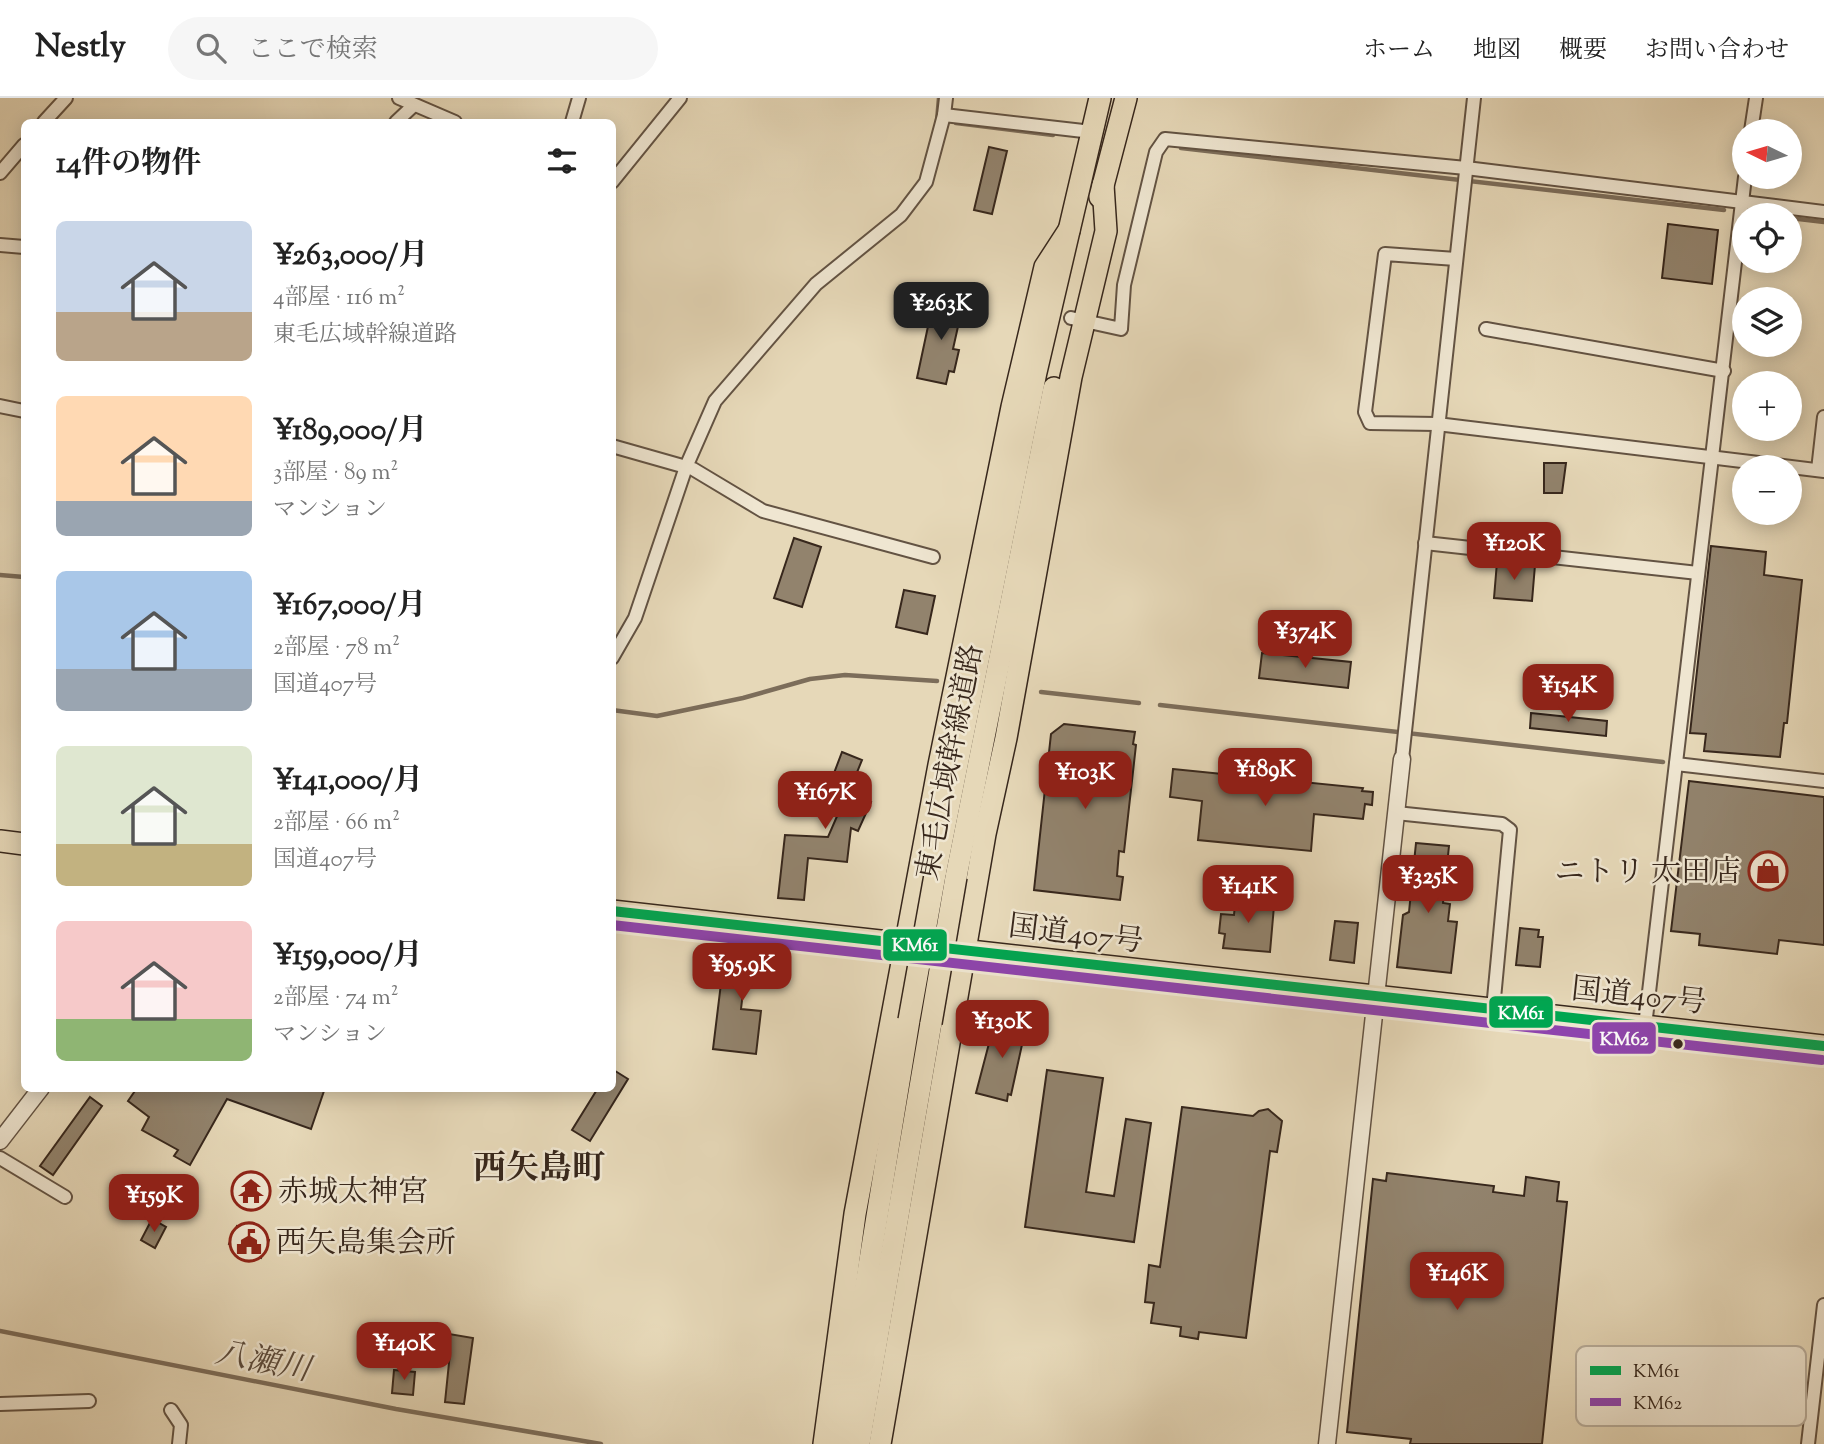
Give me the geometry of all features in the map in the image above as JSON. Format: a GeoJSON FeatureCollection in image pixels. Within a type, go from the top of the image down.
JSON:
{"type":"FeatureCollection","features":[{"type":"Feature","properties":{"kind":"highway","name":"東毛広域幹線道路"},"geometry":{"type":"LineString","coordinates":[[859,1444],[931,1023],[946,876],[1036,372],[1100,98]]}},
{"type":"Feature","properties":{"kind":"highway"},"geometry":{"type":"LineString","coordinates":[[880,1444],[1077,319],[1106,231],[1103,185],[1126,98]]}},
{"type":"Feature","properties":{"kind":"highway"},"geometry":{"type":"LineString","coordinates":[[824,1444],[855,1213],[904,944],[1012,407],[1045,267],[1069,230]]}},
{"type":"Feature","properties":{"kind":"highway","name":"東毛広域幹線道路"},"geometry":{"type":"LineString","coordinates":[[840,1444],[909,1020],[946,876],[1077,319]]}},
{"type":"Feature","properties":{"kind":"highway"},"geometry":{"type":"LineString","coordinates":[[0,841],[21,844]]}},
{"type":"Feature","properties":{"kind":"highway","name":"国道407号"},"geometry":{"type":"LineString","coordinates":[[616,911],[1824,1046]]}},
{"type":"Feature","properties":{"kind":"street"},"geometry":{"type":"LineString","coordinates":[[47,119],[66,98]]}},
{"type":"Feature","properties":{"kind":"street"},"geometry":{"type":"LineString","coordinates":[[399,98],[448,119]]}},
{"type":"Feature","properties":{"kind":"street"},"geometry":{"type":"LineString","coordinates":[[573,119],[579,98]]}},
{"type":"Feature","properties":{"kind":"street"},"geometry":{"type":"LineString","coordinates":[[616,177],[680,98]]}},
{"type":"Feature","properties":{"kind":"street"},"geometry":{"type":"LineString","coordinates":[[616,651],[635,618],[686,467],[715,401],[816,284],[901,215],[926,182],[946,98]]}},
{"type":"Feature","properties":{"kind":"street"},"geometry":{"type":"LineString","coordinates":[[1327,1444],[1474,98]]}},
{"type":"Feature","properties":{"kind":"street"},"geometry":{"type":"LineString","coordinates":[[1753,119],[1756,98]]}},
{"type":"Feature","properties":{"kind":"street"},"geometry":{"type":"LineString","coordinates":[[399,119],[414,105]]}},
{"type":"Feature","properties":{"kind":"street"},"geometry":{"type":"LineString","coordinates":[[944,115],[1092,132]]}},
{"type":"Feature","properties":{"kind":"street"},"geometry":{"type":"LineString","coordinates":[[1077,319],[1121,328],[1124,285],[1156,152],[1165,139],[1466,168],[1824,212]]}},
{"type":"Feature","properties":{"kind":"street"},"geometry":{"type":"LineString","coordinates":[[0,173],[21,148]]}},
{"type":"Feature","properties":{"kind":"street"},"geometry":{"type":"LineString","coordinates":[[1645,1026],[1744,189]]}},
{"type":"Feature","properties":{"kind":"street"},"geometry":{"type":"LineString","coordinates":[[0,245],[21,247]]}},
{"type":"Feature","properties":{"kind":"street"},"geometry":{"type":"LineString","coordinates":[[1456,260],[1385,254],[1365,412],[1370,423],[1437,424],[1821,470],[1824,417]]}},
{"type":"Feature","properties":{"kind":"street"},"geometry":{"type":"LineString","coordinates":[[1486,329],[1724,371]]}},
{"type":"Feature","properties":{"kind":"street"},"geometry":{"type":"LineString","coordinates":[[0,406],[21,410]]}},
{"type":"Feature","properties":{"kind":"street"},"geometry":{"type":"LineString","coordinates":[[616,447],[663,463],[686,467],[763,511],[933,557]]}},
{"type":"Feature","properties":{"kind":"street"},"geometry":{"type":"LineString","coordinates":[[1425,542],[1698,573]]}},
{"type":"Feature","properties":{"kind":"street"},"geometry":{"type":"LineString","coordinates":[[1676,764],[1824,781]]}},
{"type":"Feature","properties":{"kind":"street"},"geometry":{"type":"LineString","coordinates":[[1396,813],[1502,824],[1510,830],[1493,1009]]}},
{"type":"Feature","properties":{"kind":"street"},"geometry":{"type":"LineString","coordinates":[[0,1141],[38,1092]]}},
{"type":"Feature","properties":{"kind":"street"},"geometry":{"type":"LineString","coordinates":[[0,1158],[65,1198]]}},
{"type":"Feature","properties":{"kind":"street"},"geometry":{"type":"LineString","coordinates":[[1808,1444],[1824,1305]]}},
{"type":"Feature","properties":{"kind":"street"},"geometry":{"type":"LineString","coordinates":[[0,1404],[89,1401]]}},
{"type":"Feature","properties":{"kind":"street"},"geometry":{"type":"LineString","coordinates":[[171,1410],[181,1425],[179,1444]]}},
{"type":"Feature","properties":{"kind":"building"},"geometry":{"type":"Polygon","coordinates":[[[989,147],[1007,151],[992,214],[974,210],[989,147]]]}},
{"type":"Feature","properties":{"kind":"building"},"geometry":{"type":"Polygon","coordinates":[[[1668,224],[1718,230],[1712,284],[1662,278],[1668,224]]]}},
{"type":"Feature","properties":{"kind":"building"},"geometry":{"type":"Polygon","coordinates":[[[938,298],[963,304],[953,349],[959,350],[954,372],[949,371],[946,384],[917,378],[933,303],[937,304],[938,298]]]}},
{"type":"Feature","properties":{"kind":"building"},"geometry":{"type":"Polygon","coordinates":[[[1544,463],[1566,463],[1562,493],[1544,493],[1544,463]]]}},
{"type":"Feature","properties":{"kind":"building"},"geometry":{"type":"Polygon","coordinates":[[[794,538],[821,547],[802,607],[774,598],[794,538]]]}},
{"type":"Feature","properties":{"kind":"building"},"geometry":{"type":"Polygon","coordinates":[[[1711,546],[1766,552],[1764,575],[1802,580],[1787,723],[1784,723],[1780,757],[1704,751],[1706,734],[1690,733],[1711,546]]]}},
{"type":"Feature","properties":{"kind":"building"},"geometry":{"type":"Polygon","coordinates":[[[1497,562],[1535,565],[1532,601],[1494,598],[1497,562]]]}},
{"type":"Feature","properties":{"kind":"building"},"geometry":{"type":"Polygon","coordinates":[[[904,590],[935,596],[927,634],[896,627],[904,590]]]}},
{"type":"Feature","properties":{"kind":"building"},"geometry":{"type":"Polygon","coordinates":[[[1262,653],[1351,662],[1348,688],[1259,678],[1262,653]]]}},
{"type":"Feature","properties":{"kind":"building"},"geometry":{"type":"Polygon","coordinates":[[[1531,713],[1607,721],[1606,736],[1530,728],[1531,713]]]}},
{"type":"Feature","properties":{"kind":"building"},"geometry":{"type":"Polygon","coordinates":[[[1064,724],[1135,732],[1133,744],[1136,745],[1124,852],[1119,851],[1117,876],[1123,877],[1120,900],[1034,890],[1051,734],[1064,724]]]}},
{"type":"Feature","properties":{"kind":"building"},"geometry":{"type":"Polygon","coordinates":[[[842,752],[862,760],[849,792],[871,802],[858,831],[851,828],[847,862],[808,858],[804,900],[778,898],[785,835],[828,837],[838,814],[817,805],[825,788],[828,789],[842,752]]]}},
{"type":"Feature","properties":{"kind":"building"},"geometry":{"type":"Polygon","coordinates":[[[1173,769],[1363,788],[1362,791],[1373,792],[1372,805],[1365,804],[1363,819],[1314,814],[1311,851],[1198,840],[1202,801],[1170,797],[1173,769]]]}},
{"type":"Feature","properties":{"kind":"building"},"geometry":{"type":"Polygon","coordinates":[[[1689,781],[1824,797],[1824,945],[1779,940],[1777,954],[1699,945],[1700,934],[1671,931],[1689,781]]]}},
{"type":"Feature","properties":{"kind":"building"},"geometry":{"type":"Polygon","coordinates":[[[1416,843],[1449,846],[1443,903],[1450,904],[1448,921],[1457,922],[1451,973],[1397,967],[1403,915],[1409,912],[1416,843]]]}},
{"type":"Feature","properties":{"kind":"building"},"geometry":{"type":"Polygon","coordinates":[[[1236,894],[1258,896],[1257,905],[1274,906],[1270,952],[1223,948],[1225,934],[1219,933],[1221,914],[1234,915],[1236,894]]]}},
{"type":"Feature","properties":{"kind":"building"},"geometry":{"type":"Polygon","coordinates":[[[1335,921],[1358,923],[1354,963],[1330,960],[1335,921]]]}},
{"type":"Feature","properties":{"kind":"building"},"geometry":{"type":"Polygon","coordinates":[[[1520,928],[1539,930],[1538,937],[1543,937],[1540,967],[1516,965],[1520,928]]]}},
{"type":"Feature","properties":{"kind":"building"},"geometry":{"type":"Polygon","coordinates":[[[734,954],[787,960],[785,979],[745,975],[741,1009],[761,1011],[756,1054],[713,1049],[723,967],[732,968],[734,954]]]}},
{"type":"Feature","properties":{"kind":"building"},"geometry":{"type":"Polygon","coordinates":[[[1007,1017],[1019,1021],[1025,1031],[1011,1095],[1008,1094],[1007,1101],[976,1093],[993,1028],[1007,1017]]]}},
{"type":"Feature","properties":{"kind":"building"},"geometry":{"type":"Polygon","coordinates":[[[1047,1070],[1103,1078],[1086,1192],[1114,1196],[1126,1119],[1151,1123],[1134,1242],[1025,1227],[1047,1070]]]}},
{"type":"Feature","properties":{"kind":"building"},"geometry":{"type":"Polygon","coordinates":[[[616,1072],[628,1079],[590,1141],[572,1130],[596,1092],[616,1092],[616,1072]]]}},
{"type":"Feature","properties":{"kind":"building"},"geometry":{"type":"Polygon","coordinates":[[[134,1092],[324,1092],[311,1129],[227,1099],[190,1165],[174,1156],[178,1150],[142,1130],[149,1117],[128,1101],[134,1092]]]}},
{"type":"Feature","properties":{"kind":"building"},"geometry":{"type":"Polygon","coordinates":[[[90,1097],[102,1106],[53,1175],[40,1166],[90,1097]]]}},
{"type":"Feature","properties":{"kind":"building"},"geometry":{"type":"Polygon","coordinates":[[[1182,1107],[1253,1116],[1268,1109],[1282,1121],[1277,1152],[1270,1151],[1246,1338],[1199,1332],[1198,1339],[1180,1336],[1181,1327],[1151,1323],[1154,1303],[1145,1302],[1149,1265],[1160,1267],[1182,1107]]]}},
{"type":"Feature","properties":{"kind":"building"},"geometry":{"type":"Polygon","coordinates":[[[1387,1173],[1494,1186],[1493,1192],[1524,1196],[1526,1177],[1559,1182],[1557,1201],[1567,1202],[1542,1444],[1410,1444],[1411,1439],[1347,1432],[1373,1179],[1386,1181],[1387,1173]]]}},
{"type":"Feature","properties":{"kind":"building","name":"赤城太神宮"},"geometry":{"type":"Polygon","coordinates":[[[242,1180],[264,1187],[259,1203],[238,1194],[242,1180]]]}},
{"type":"Feature","properties":{"kind":"building"},"geometry":{"type":"Polygon","coordinates":[[[152,1219],[166,1227],[155,1248],[141,1240],[152,1219]]]}},
{"type":"Feature","properties":{"kind":"building","name":"西矢島集会所"},"geometry":{"type":"Polygon","coordinates":[[[237,1226],[269,1240],[261,1258],[229,1244],[237,1226]]]}},
{"type":"Feature","properties":{"kind":"building"},"geometry":{"type":"Polygon","coordinates":[[[421,1324],[438,1327],[437,1332],[473,1338],[464,1404],[445,1402],[450,1353],[417,1347],[421,1324]]]}},
{"type":"Feature","properties":{"kind":"building"},"geometry":{"type":"Polygon","coordinates":[[[394,1370],[415,1372],[413,1395],[392,1393],[394,1370]]]}},
{"type":"Feature","properties":{"kind":"waterway"},"geometry":{"type":"LineString","coordinates":[[937,121],[939,98]]}},
{"type":"Feature","properties":{"kind":"waterway"},"geometry":{"type":"LineString","coordinates":[[956,123],[1053,135]]}},
{"type":"Feature","properties":{"kind":"waterway"},"geometry":{"type":"LineString","coordinates":[[1181,148],[1724,210]]}},
{"type":"Feature","properties":{"kind":"waterway"},"geometry":{"type":"LineString","coordinates":[[1802,219],[1824,222]]}},
{"type":"Feature","properties":{"kind":"waterway"},"geometry":{"type":"LineString","coordinates":[[0,575],[21,577]]}},
{"type":"Feature","properties":{"kind":"waterway"},"geometry":{"type":"LineString","coordinates":[[616,711],[657,716],[743,698],[810,679],[845,675],[937,681]]}},
{"type":"Feature","properties":{"kind":"waterway"},"geometry":{"type":"LineString","coordinates":[[1041,692],[1139,703]]}},
{"type":"Feature","properties":{"kind":"waterway"},"geometry":{"type":"LineString","coordinates":[[1160,705],[1663,762]]}},
{"type":"Feature","properties":{"kind":"waterway","name":"八瀬川"},"geometry":{"type":"LineString","coordinates":[[0,1331],[396,1409],[601,1444]]}},
{"type":"Feature","properties":{"kind":"transit line","name":"KM61"},"geometry":{"type":"LineString","coordinates":[[616,911],[1824,1046]]}},
{"type":"Feature","properties":{"kind":"transit line","name":"KM62"},"geometry":{"type":"LineString","coordinates":[[616,925],[1822,1060]]}},
{"type":"Feature","properties":{"kind":"place","name":"ニトリ 太田店"},"geometry":{"type":"Point","coordinates":[1768,871]}},
{"type":"Feature","properties":{"kind":"place","name":"赤城太神宮"},"geometry":{"type":"Point","coordinates":[251,1191]}},
{"type":"Feature","properties":{"kind":"place","name":"西矢島集会所"},"geometry":{"type":"Point","coordinates":[249,1242]}},
{"type":"Feature","properties":{"kind":"district","name":"西矢島町"},"geometry":{"type":"Point","coordinates":[539,1166]}}]}
